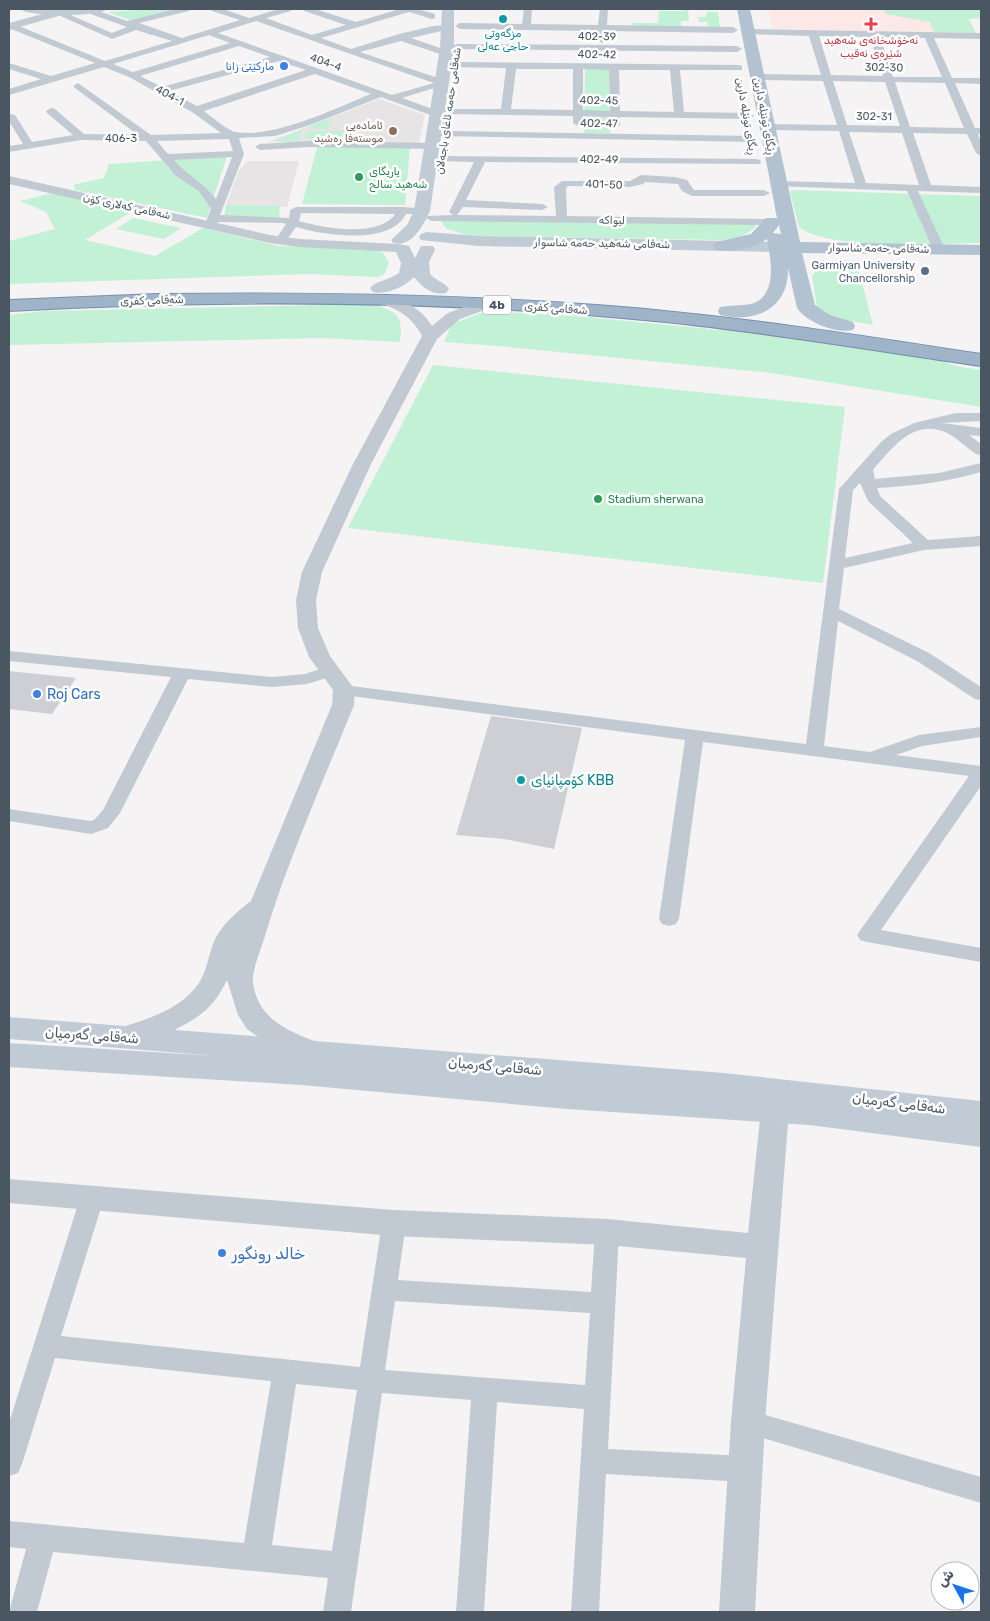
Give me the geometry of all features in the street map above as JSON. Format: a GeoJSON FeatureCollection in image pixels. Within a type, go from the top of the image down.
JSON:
{"type":"FeatureCollection","features":[{"type":"Feature","properties":{"kind":"highway","name":"شەقامی کفری"},"geometry":{"type":"LineString","coordinates":[[9,294],[217,285],[292,285],[487,304],[597,311],[978,353]]}},
{"type":"Feature","properties":{"kind":"highway","name":"شەقامی کفری"},"geometry":{"type":"LineString","coordinates":[[9,306],[171,299],[381,294],[440,290],[575,297],[727,311],[846,326],[978,353]]}},
{"type":"Feature","properties":{"kind":"main road"},"geometry":{"type":"LineString","coordinates":[[24,9],[101,9]]}},
{"type":"Feature","properties":{"kind":"main road","name":"شەقامی حەمە ئاغای باجەلان"},"geometry":{"type":"LineString","coordinates":[[440,290],[429,284],[421,275],[421,262],[429,234],[433,175],[432,146],[443,112],[454,38],[448,9]]}},
{"type":"Feature","properties":{"kind":"main road","name":"ڕیگای تونێلە دارین"},"geometry":{"type":"LineString","coordinates":[[732,9],[733,30],[740,75]]}},
{"type":"Feature","properties":{"kind":"main road","name":"ڕێگای تونێلە دارین"},"geometry":{"type":"LineString","coordinates":[[744,9],[778,184],[780,223]]}},
{"type":"Feature","properties":{"kind":"main road"},"geometry":{"type":"LineString","coordinates":[[58,13],[75,10]]}},
{"type":"Feature","properties":{"kind":"main road","name":"شەقامی حەمە ئاغای باجەلان"},"geometry":{"type":"LineString","coordinates":[[433,175],[441,159],[445,134],[441,83],[454,38]]}},
{"type":"Feature","properties":{"kind":"main road","name":"ڕیگای تونێلە دارین"},"geometry":{"type":"LineString","coordinates":[[745,98],[756,162],[764,193],[780,223]]}},
{"type":"Feature","properties":{"kind":"main road"},"geometry":{"type":"LineString","coordinates":[[780,223],[810,240],[854,247]]}},
{"type":"Feature","properties":{"kind":"main road"},"geometry":{"type":"LineString","coordinates":[[725,249],[754,240],[780,223]]}},
{"type":"Feature","properties":{"kind":"main road"},"geometry":{"type":"LineString","coordinates":[[780,223],[786,250],[800,280],[806,308],[823,319],[846,326]]}},
{"type":"Feature","properties":{"kind":"main road","name":"شەقامی حەمە ئاغای باجەلان"},"geometry":{"type":"LineString","coordinates":[[402,242],[414,227],[429,234]]}},
{"type":"Feature","properties":{"kind":"main road"},"geometry":{"type":"LineString","coordinates":[[381,294],[407,275],[409,263],[402,242],[429,234]]}},
{"type":"Feature","properties":{"kind":"main road","name":"شەقامی شەهید حەمە شاسوار"},"geometry":{"type":"LineString","coordinates":[[429,234],[468,240],[646,244],[725,249]]}},
{"type":"Feature","properties":{"kind":"main road","name":"شەقامی شەهید حەمە شاسوار"},"geometry":{"type":"LineString","coordinates":[[429,234],[725,249],[786,250]]}},
{"type":"Feature","properties":{"kind":"main road","name":"شەقامی حەمە شاسوار"},"geometry":{"type":"LineString","coordinates":[[786,250],[854,247],[981,250]]}},
{"type":"Feature","properties":{"kind":"main road"},"geometry":{"type":"LineString","coordinates":[[725,249],[756,256],[779,274]]}},
{"type":"Feature","properties":{"kind":"main road"},"geometry":{"type":"LineString","coordinates":[[727,311],[747,310],[770,302],[778,286],[779,274],[786,250]]}},
{"type":"Feature","properties":{"kind":"main road","name":"شەقامی حەمە شاسوار"},"geometry":{"type":"LineString","coordinates":[[786,250],[832,254],[981,257]]}},
{"type":"Feature","properties":{"kind":"main road"},"geometry":{"type":"LineString","coordinates":[[800,280],[813,263],[832,254]]}},
{"type":"Feature","properties":{"kind":"main road","name":"شەقامی گەرمیان"},"geometry":{"type":"LineString","coordinates":[[9,1028],[315,1052],[542,1083],[981,1134]]}},
{"type":"Feature","properties":{"kind":"main road","name":"شەقامی گەرمیان"},"geometry":{"type":"LineString","coordinates":[[9,1055],[301,1073],[811,1093],[981,1113]]}},
{"type":"Feature","properties":{"kind":"street"},"geometry":{"type":"LineString","coordinates":[[14,25],[29,19],[31,14],[24,9]]}},
{"type":"Feature","properties":{"kind":"street"},"geometry":{"type":"LineString","coordinates":[[126,24],[186,9]]}},
{"type":"Feature","properties":{"kind":"street"},"geometry":{"type":"LineString","coordinates":[[215,9],[312,38],[441,83]]}},
{"type":"Feature","properties":{"kind":"street"},"geometry":{"type":"LineString","coordinates":[[9,92],[288,9]]}},
{"type":"Feature","properties":{"kind":"street"},"geometry":{"type":"LineString","coordinates":[[311,10],[326,9]]}},
{"type":"Feature","properties":{"kind":"street"},"geometry":{"type":"LineString","coordinates":[[312,38],[409,9],[432,16]]}},
{"type":"Feature","properties":{"kind":"street"},"geometry":{"type":"LineString","coordinates":[[526,27],[528,9]]}},
{"type":"Feature","properties":{"kind":"street"},"geometry":{"type":"LineString","coordinates":[[601,47],[604,9]]}},
{"type":"Feature","properties":{"kind":"street"},"geometry":{"type":"LineString","coordinates":[[88,10],[126,24],[219,50]]}},
{"type":"Feature","properties":{"kind":"street"},"geometry":{"type":"LineString","coordinates":[[311,10],[386,41]]}},
{"type":"Feature","properties":{"kind":"street"},"geometry":{"type":"LineString","coordinates":[[14,25],[58,13],[112,36],[138,26]]}},
{"type":"Feature","properties":{"kind":"street","name":"404-1"},"geometry":{"type":"LineString","coordinates":[[14,25],[163,90],[233,136]]}},
{"type":"Feature","properties":{"kind":"street"},"geometry":{"type":"LineString","coordinates":[[351,52],[400,38],[454,38],[526,27],[733,30]]}},
{"type":"Feature","properties":{"kind":"street","name":"404-4"},"geometry":{"type":"LineString","coordinates":[[208,32],[235,44],[380,94],[443,112]]}},
{"type":"Feature","properties":{"kind":"street"},"geometry":{"type":"LineString","coordinates":[[748,32],[981,36]]}},
{"type":"Feature","properties":{"kind":"street"},"geometry":{"type":"LineString","coordinates":[[813,32],[861,186]]}},
{"type":"Feature","properties":{"kind":"street"},"geometry":{"type":"LineString","coordinates":[[874,34],[926,188]]}},
{"type":"Feature","properties":{"kind":"street"},"geometry":{"type":"LineString","coordinates":[[928,35],[976,131],[981,154]]}},
{"type":"Feature","properties":{"kind":"street"},"geometry":{"type":"LineString","coordinates":[[400,38],[454,38]]}},
{"type":"Feature","properties":{"kind":"street","name":"402-39"},"geometry":{"type":"LineString","coordinates":[[454,38],[601,47],[737,49]]}},
{"type":"Feature","properties":{"kind":"street","name":"402-42"},"geometry":{"type":"LineString","coordinates":[[454,38],[512,66],[675,68],[740,75]]}},
{"type":"Feature","properties":{"kind":"street"},"geometry":{"type":"LineString","coordinates":[[208,46],[235,44]]}},
{"type":"Feature","properties":{"kind":"street"},"geometry":{"type":"LineString","coordinates":[[132,75],[235,44]]}},
{"type":"Feature","properties":{"kind":"street"},"geometry":{"type":"LineString","coordinates":[[590,46],[591,67]]}},
{"type":"Feature","properties":{"kind":"street"},"geometry":{"type":"LineString","coordinates":[[294,63],[341,49]]}},
{"type":"Feature","properties":{"kind":"street"},"geometry":{"type":"LineString","coordinates":[[163,90],[278,58]]}},
{"type":"Feature","properties":{"kind":"street"},"geometry":{"type":"LineString","coordinates":[[9,66],[49,79]]}},
{"type":"Feature","properties":{"kind":"street"},"geometry":{"type":"LineString","coordinates":[[506,111],[512,66]]}},
{"type":"Feature","properties":{"kind":"street"},"geometry":{"type":"LineString","coordinates":[[578,66],[578,135]]}},
{"type":"Feature","properties":{"kind":"street"},"geometry":{"type":"LineString","coordinates":[[614,67],[615,136]]}},
{"type":"Feature","properties":{"kind":"street"},"geometry":{"type":"LineString","coordinates":[[675,68],[679,114]]}},
{"type":"Feature","properties":{"kind":"street"},"geometry":{"type":"LineString","coordinates":[[196,110],[314,71]]}},
{"type":"Feature","properties":{"kind":"street","name":"302-30"},"geometry":{"type":"LineString","coordinates":[[757,77],[981,81]]}},
{"type":"Feature","properties":{"kind":"street"},"geometry":{"type":"LineString","coordinates":[[392,98],[441,83]]}},
{"type":"Feature","properties":{"kind":"street"},"geometry":{"type":"LineString","coordinates":[[78,86],[149,138],[180,174],[203,189],[214,218]]}},
{"type":"Feature","properties":{"kind":"street","name":"406-3"},"geometry":{"type":"LineString","coordinates":[[9,149],[81,137],[149,138],[271,134],[306,123],[380,94]]}},
{"type":"Feature","properties":{"kind":"street"},"geometry":{"type":"LineString","coordinates":[[50,111],[81,137]]}},
{"type":"Feature","properties":{"kind":"street","name":"402-45"},"geometry":{"type":"LineString","coordinates":[[443,112],[506,111],[749,116]]}},
{"type":"Feature","properties":{"kind":"street"},"geometry":{"type":"LineString","coordinates":[[11,117],[29,146]]}},
{"type":"Feature","properties":{"kind":"street","name":"302-31"},"geometry":{"type":"LineString","coordinates":[[767,127],[976,131]]}},
{"type":"Feature","properties":{"kind":"street"},"geometry":{"type":"LineString","coordinates":[[165,157],[237,159],[260,147],[271,134]]}},
{"type":"Feature","properties":{"kind":"street","name":"402-47"},"geometry":{"type":"LineString","coordinates":[[445,134],[753,139]]}},
{"type":"Feature","properties":{"kind":"street"},"geometry":{"type":"LineString","coordinates":[[214,218],[237,159],[233,136]]}},
{"type":"Feature","properties":{"kind":"street"},"geometry":{"type":"LineString","coordinates":[[590,159],[591,136]]}},
{"type":"Feature","properties":{"kind":"street"},"geometry":{"type":"LineString","coordinates":[[260,147],[309,144],[432,146]]}},
{"type":"Feature","properties":{"kind":"street","name":"402-49"},"geometry":{"type":"LineString","coordinates":[[441,159],[756,162]]}},
{"type":"Feature","properties":{"kind":"street"},"geometry":{"type":"LineString","coordinates":[[284,236],[293,223],[296,210],[403,210],[429,234],[453,218],[458,203],[462,199],[481,160]]}},
{"type":"Feature","properties":{"kind":"street","name":"401-50"},"geometry":{"type":"LineString","coordinates":[[562,214],[560,188],[566,183],[630,184],[639,182],[641,178],[684,182],[689,191],[697,193],[764,193]]}},
{"type":"Feature","properties":{"kind":"street","name":"شەقامی کەلاری کۆن"},"geometry":{"type":"LineString","coordinates":[[9,180],[214,218],[245,232]]}},
{"type":"Feature","properties":{"kind":"street"},"geometry":{"type":"LineString","coordinates":[[778,184],[981,190]]}},
{"type":"Feature","properties":{"kind":"street"},"geometry":{"type":"LineString","coordinates":[[911,188],[938,249]]}},
{"type":"Feature","properties":{"kind":"street"},"geometry":{"type":"LineString","coordinates":[[458,203],[562,214]]}},
{"type":"Feature","properties":{"kind":"street"},"geometry":{"type":"LineString","coordinates":[[214,218],[284,220],[330,231],[376,230],[397,222],[402,217],[403,210]]}},
{"type":"Feature","properties":{"kind":"street","name":"لیواکە"},"geometry":{"type":"LineString","coordinates":[[453,218],[562,214],[646,220],[780,223]]}},
{"type":"Feature","properties":{"kind":"street"},"geometry":{"type":"LineString","coordinates":[[646,220],[646,244]]}},
{"type":"Feature","properties":{"kind":"street"},"geometry":{"type":"LineString","coordinates":[[245,232],[302,240]]}},
{"type":"Feature","properties":{"kind":"street"},"geometry":{"type":"LineString","coordinates":[[245,232],[302,240],[402,242]]}},
{"type":"Feature","properties":{"kind":"street"},"geometry":{"type":"LineString","coordinates":[[381,294],[417,314],[430,336]]}},
{"type":"Feature","properties":{"kind":"street"},"geometry":{"type":"LineString","coordinates":[[315,1052],[282,1040],[266,1030],[251,1015],[240,983],[242,970],[262,904],[343,705],[344,690],[320,657],[308,628],[306,614],[308,586],[328,534],[362,464],[430,336],[454,316],[487,304]]}},
{"type":"Feature","properties":{"kind":"street"},"geometry":{"type":"LineString","coordinates":[[814,750],[846,489],[867,476],[885,446],[902,433],[925,424],[961,416],[981,417]]}},
{"type":"Feature","properties":{"kind":"street"},"geometry":{"type":"LineString","coordinates":[[925,424],[951,430],[981,432]]}},
{"type":"Feature","properties":{"kind":"street"},"geometry":{"type":"LineString","coordinates":[[951,430],[981,452]]}},
{"type":"Feature","properties":{"kind":"street"},"geometry":{"type":"LineString","coordinates":[[867,476],[923,481],[981,468]]}},
{"type":"Feature","properties":{"kind":"street"},"geometry":{"type":"LineString","coordinates":[[867,476],[873,498],[924,545]]}},
{"type":"Feature","properties":{"kind":"street"},"geometry":{"type":"LineString","coordinates":[[837,565],[924,545],[981,541]]}},
{"type":"Feature","properties":{"kind":"street"},"geometry":{"type":"LineString","coordinates":[[831,611],[923,657],[981,695]]}},
{"type":"Feature","properties":{"kind":"street"},"geometry":{"type":"LineString","coordinates":[[9,656],[289,682],[306,679],[330,671]]}},
{"type":"Feature","properties":{"kind":"street"},"geometry":{"type":"LineString","coordinates":[[9,815],[90,828],[101,824],[112,813],[182,673]]}},
{"type":"Feature","properties":{"kind":"street"},"geometry":{"type":"LineString","coordinates":[[344,690],[981,773],[867,935],[981,956]]}},
{"type":"Feature","properties":{"kind":"street"},"geometry":{"type":"LineString","coordinates":[[870,758],[919,741],[981,732]]}},
{"type":"Feature","properties":{"kind":"street"},"geometry":{"type":"LineString","coordinates":[[669,919],[695,735]]}},
{"type":"Feature","properties":{"kind":"street"},"geometry":{"type":"LineString","coordinates":[[123,1037],[157,1027],[192,1007],[207,992],[215,978],[228,940],[262,904]]}},
{"type":"Feature","properties":{"kind":"street"},"geometry":{"type":"LineString","coordinates":[[737,1612],[748,1422],[775,1110]]}},
{"type":"Feature","properties":{"kind":"street"},"geometry":{"type":"LineString","coordinates":[[9,1191],[394,1223],[608,1232],[762,1247]]}},
{"type":"Feature","properties":{"kind":"street"},"geometry":{"type":"LineString","coordinates":[[9,1464],[92,1198]]}},
{"type":"Feature","properties":{"kind":"street"},"geometry":{"type":"LineString","coordinates":[[337,1612],[394,1223]]}},
{"type":"Feature","properties":{"kind":"street"},"geometry":{"type":"LineString","coordinates":[[585,1612],[608,1232]]}},
{"type":"Feature","properties":{"kind":"street"},"geometry":{"type":"LineString","coordinates":[[385,1290],[603,1303]]}},
{"type":"Feature","properties":{"kind":"street"},"geometry":{"type":"LineString","coordinates":[[46,1346],[371,1380],[597,1398]]}},
{"type":"Feature","properties":{"kind":"street"},"geometry":{"type":"LineString","coordinates":[[256,1558],[285,1370]]}},
{"type":"Feature","properties":{"kind":"street"},"geometry":{"type":"LineString","coordinates":[[470,1612],[485,1389]]}},
{"type":"Feature","properties":{"kind":"street"},"geometry":{"type":"LineString","coordinates":[[748,1422],[981,1490]]}},
{"type":"Feature","properties":{"kind":"street"},"geometry":{"type":"LineString","coordinates":[[593,1461],[745,1469]]}},
{"type":"Feature","properties":{"kind":"street"},"geometry":{"type":"LineString","coordinates":[[9,1534],[344,1566]]}},
{"type":"Feature","properties":{"kind":"street"},"geometry":{"type":"LineString","coordinates":[[23,1612],[43,1537]]}},
{"type":"Feature","properties":{"kind":"shaded area","name":"نەخۆشخانەی شەهید شێرەی نەقیب"},"geometry":{"type":"Polygon","coordinates":[[[768,9],[981,9],[981,18],[969,19],[976,33],[772,29],[768,9]]]}},
{"type":"Feature","properties":{"kind":"shaded area"},"geometry":{"type":"Polygon","coordinates":[[[379,99],[425,115],[419,143],[268,142],[379,99]]]}},
{"type":"Feature","properties":{"kind":"shaded area"},"geometry":{"type":"Polygon","coordinates":[[[247,161],[299,161],[287,207],[226,205],[238,172],[247,161]]]}},
{"type":"Feature","properties":{"kind":"green space"},"geometry":{"type":"Polygon","coordinates":[[[181,9],[133,21],[107,12],[181,9]]]}},
{"type":"Feature","properties":{"kind":"green space"},"geometry":{"type":"Polygon","coordinates":[[[684,9],[688,9],[689,21],[681,21],[681,26],[708,27],[707,22],[699,22],[698,17],[706,17],[707,12],[718,12],[720,28],[631,27],[632,23],[658,23],[659,11],[684,11],[684,9]]]}},
{"type":"Feature","properties":{"kind":"green space"},"geometry":{"type":"Polygon","coordinates":[[[884,9],[981,9],[981,18],[969,19],[976,33],[934,32],[930,22],[886,14],[884,9]]]}},
{"type":"Feature","properties":{"kind":"green space"},"geometry":{"type":"Polygon","coordinates":[[[585,69],[609,69],[610,133],[584,133],[585,69]]]}},
{"type":"Feature","properties":{"kind":"green space"},"geometry":{"type":"Polygon","coordinates":[[[332,117],[327,129],[305,128],[332,117]]]}},
{"type":"Feature","properties":{"kind":"green space"},"geometry":{"type":"Polygon","coordinates":[[[303,129],[298,141],[274,141],[303,129]]]}},
{"type":"Feature","properties":{"kind":"green space"},"geometry":{"type":"Polygon","coordinates":[[[308,131],[356,131],[354,139],[305,139],[308,131]]]}},
{"type":"Feature","properties":{"kind":"green space","name":"یاریگای شەهید سالح"},"geometry":{"type":"Polygon","coordinates":[[[317,147],[410,147],[405,205],[302,204],[317,147]]]}},
{"type":"Feature","properties":{"kind":"green space"},"geometry":{"type":"Polygon","coordinates":[[[227,156],[207,218],[75,190],[73,185],[104,178],[109,164],[227,156]]]}},
{"type":"Feature","properties":{"kind":"green space"},"geometry":{"type":"Polygon","coordinates":[[[792,190],[981,196],[981,243],[859,243],[814,235],[799,227],[790,192],[792,190]]]}},
{"type":"Feature","properties":{"kind":"green space"},"geometry":{"type":"Polygon","coordinates":[[[52,193],[133,211],[85,240],[155,256],[203,228],[279,246],[375,249],[383,253],[389,263],[385,273],[378,277],[308,274],[9,284],[9,241],[55,229],[46,212],[20,201],[52,193]]]}},
{"type":"Feature","properties":{"kind":"green space"},"geometry":{"type":"Polygon","coordinates":[[[226,205],[280,206],[279,218],[224,217],[226,205]]]}},
{"type":"Feature","properties":{"kind":"green space"},"geometry":{"type":"Polygon","coordinates":[[[133,218],[181,228],[164,239],[116,229],[133,218]]]}},
{"type":"Feature","properties":{"kind":"green space"},"geometry":{"type":"Polygon","coordinates":[[[442,220],[757,224],[746,234],[721,240],[470,236],[447,229],[442,220]]]}},
{"type":"Feature","properties":{"kind":"green space"},"geometry":{"type":"Polygon","coordinates":[[[856,260],[873,325],[834,318],[817,307],[812,276],[822,266],[832,262],[856,260]]]}},
{"type":"Feature","properties":{"kind":"green space"},"geometry":{"type":"Polygon","coordinates":[[[373,304],[397,316],[401,326],[400,342],[322,338],[9,345],[9,315],[45,311],[373,304]]]}},
{"type":"Feature","properties":{"kind":"green space"},"geometry":{"type":"Polygon","coordinates":[[[486,311],[575,316],[730,331],[931,358],[956,366],[981,370],[981,407],[771,373],[444,342],[452,324],[486,311]]]}},
{"type":"Feature","properties":{"kind":"green space","name":"Stadium sherwana"},"geometry":{"type":"Polygon","coordinates":[[[433,365],[845,407],[823,583],[348,528],[433,365]]]}},
{"type":"Feature","properties":{"kind":"building","name":"Roj Cars"},"geometry":{"type":"Polygon","coordinates":[[[9,671],[76,678],[52,714],[9,709],[9,671]]]}},
{"type":"Feature","properties":{"kind":"building","name":"کۆمپانیای KBB"},"geometry":{"type":"Polygon","coordinates":[[[491,716],[582,728],[554,849],[504,839],[456,835],[491,716]]]}},
{"type":"Feature","properties":{"kind":"place","name":"مزگەوتی حاجی عەلی"},"geometry":{"type":"Point","coordinates":[503,19]}},
{"type":"Feature","properties":{"kind":"place","name":"نەخۆشخانەی شەهید شێرەی نەقیب"},"geometry":{"type":"Point","coordinates":[871,24]}},
{"type":"Feature","properties":{"kind":"place","name":"مارکێتی زانا"},"geometry":{"type":"Point","coordinates":[284,66]}},
{"type":"Feature","properties":{"kind":"place","name":"ئامادەیی موستەفا رەشید"},"geometry":{"type":"Point","coordinates":[393,131]}},
{"type":"Feature","properties":{"kind":"place","name":"یاریگای شەهید سالح"},"geometry":{"type":"Point","coordinates":[359,177]}},
{"type":"Feature","properties":{"kind":"place","name":"Garmiyan University Chancellorship"},"geometry":{"type":"Point","coordinates":[925,271]}},
{"type":"Feature","properties":{"kind":"place","name":"Stadium sherwana"},"geometry":{"type":"Point","coordinates":[598,499]}},
{"type":"Feature","properties":{"kind":"place","name":"Roj Cars"},"geometry":{"type":"Point","coordinates":[37,694]}},
{"type":"Feature","properties":{"kind":"place","name":"کۆمپانیای KBB"},"geometry":{"type":"Point","coordinates":[521,780]}},
{"type":"Feature","properties":{"kind":"place","name":"خالد رونگور"},"geometry":{"type":"Point","coordinates":[222,1253]}}]}
